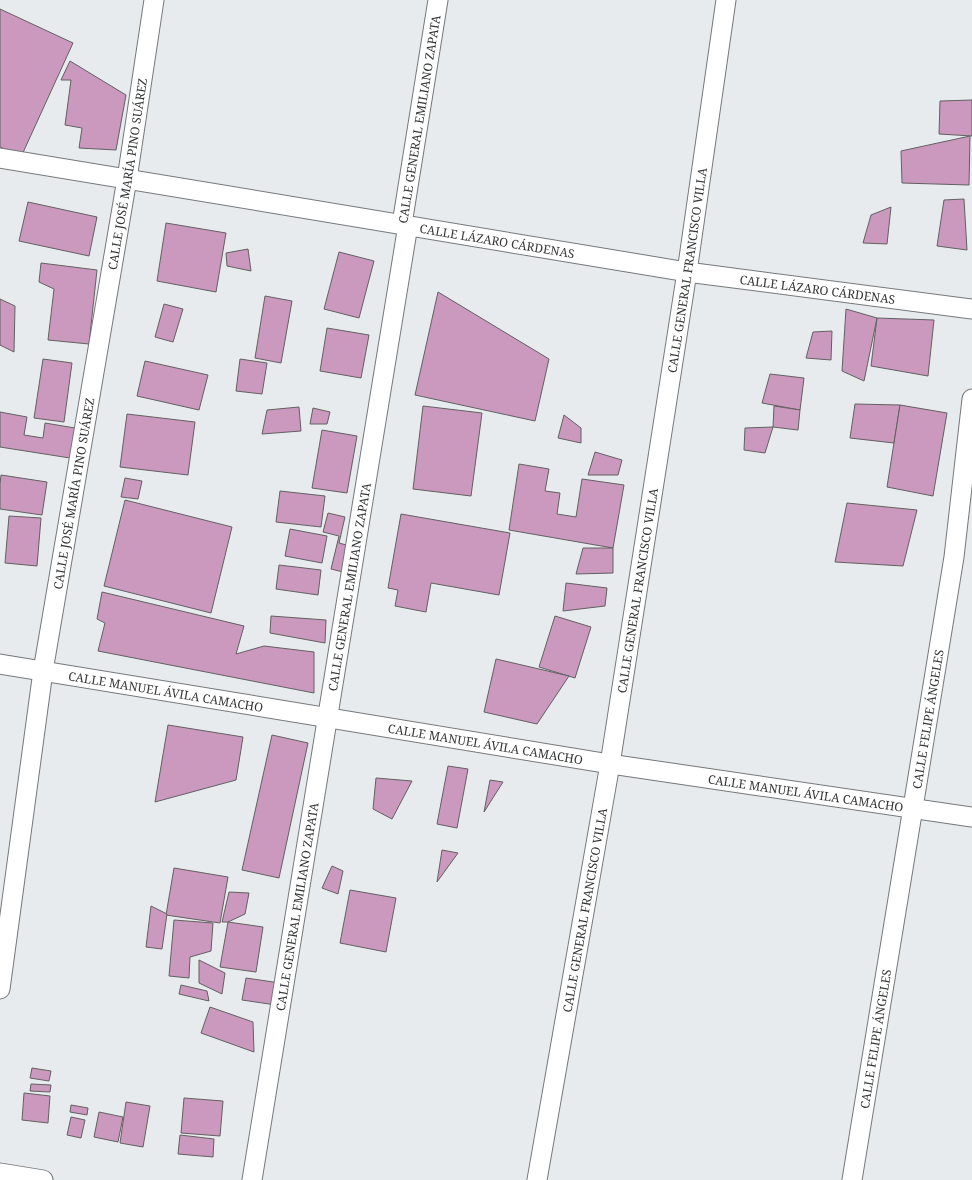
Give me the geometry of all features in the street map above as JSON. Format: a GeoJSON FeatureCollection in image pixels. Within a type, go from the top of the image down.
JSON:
{"type":"FeatureCollection","features":[{"type":"Feature","properties":{"kind":"street","name":"CALLE JOSÉ MARÍA PINO SUÁREZ"},"geometry":{"type":"LineString","coordinates":[[0,988],[43,671],[127,179],[154,0]]}},
{"type":"Feature","properties":{"kind":"street","name":"CALLE GENERAL EMILIANO ZAPATA"},"geometry":{"type":"LineString","coordinates":[[252,1180],[408,225],[402,224],[438,0]]}},
{"type":"Feature","properties":{"kind":"street","name":"CALLE GENERAL FRANCISCO VILLA"},"geometry":{"type":"LineString","coordinates":[[537,1180],[610,764],[687,272],[726,0]]}},
{"type":"Feature","properties":{"kind":"street","name":"CALLE LÁZARO CÁRDENAS"},"geometry":{"type":"LineString","coordinates":[[0,158],[687,272],[972,309]]}},
{"type":"Feature","properties":{"kind":"street","name":"CALLE FELIPE ÁNGELES"},"geometry":{"type":"LineString","coordinates":[[852,1180],[954,557],[972,399]]}},
{"type":"Feature","properties":{"kind":"street","name":"CALLE MANUEL ÁVILA CAMACHO"},"geometry":{"type":"LineString","coordinates":[[0,664],[610,764],[972,818]]}},
{"type":"Feature","properties":{"kind":"street"},"geometry":{"type":"LineString","coordinates":[[0,1173],[43,1180]]}},
{"type":"Feature","properties":{"kind":"building"},"geometry":{"type":"Polygon","coordinates":[[[0,9],[73,43],[21,157],[0,147],[0,9]]]}},
{"type":"Feature","properties":{"kind":"building"},"geometry":{"type":"Polygon","coordinates":[[[70,61],[126,95],[116,150],[79,148],[82,128],[65,125],[71,80],[61,80],[70,61]]]}},
{"type":"Feature","properties":{"kind":"building"},"geometry":{"type":"Polygon","coordinates":[[[972,100],[972,136],[939,134],[940,101],[972,100]]]}},
{"type":"Feature","properties":{"kind":"building"},"geometry":{"type":"Polygon","coordinates":[[[970,136],[969,185],[902,183],[901,151],[970,136]]]}},
{"type":"Feature","properties":{"kind":"building"},"geometry":{"type":"Polygon","coordinates":[[[964,199],[967,250],[937,246],[944,200],[964,199]]]}},
{"type":"Feature","properties":{"kind":"building"},"geometry":{"type":"Polygon","coordinates":[[[28,202],[97,217],[89,256],[19,241],[28,202]]]}},
{"type":"Feature","properties":{"kind":"building"},"geometry":{"type":"Polygon","coordinates":[[[891,207],[887,244],[863,243],[871,215],[891,207]]]}},
{"type":"Feature","properties":{"kind":"building"},"geometry":{"type":"Polygon","coordinates":[[[166,223],[226,233],[216,292],[157,281],[166,223]]]}},
{"type":"Feature","properties":{"kind":"building"},"geometry":{"type":"Polygon","coordinates":[[[248,249],[251,271],[227,266],[226,253],[248,249]]]}},
{"type":"Feature","properties":{"kind":"building"},"geometry":{"type":"Polygon","coordinates":[[[339,252],[374,261],[359,318],[324,309],[339,252]]]}},
{"type":"Feature","properties":{"kind":"building"},"geometry":{"type":"Polygon","coordinates":[[[41,263],[97,270],[89,344],[48,340],[54,289],[39,282],[41,263]]]}},
{"type":"Feature","properties":{"kind":"building"},"geometry":{"type":"Polygon","coordinates":[[[438,292],[549,359],[535,421],[415,395],[438,292]]]}},
{"type":"Feature","properties":{"kind":"building"},"geometry":{"type":"Polygon","coordinates":[[[265,296],[292,301],[281,363],[255,358],[265,296]]]}},
{"type":"Feature","properties":{"kind":"building"},"geometry":{"type":"Polygon","coordinates":[[[0,299],[15,306],[14,352],[0,345],[0,299]]]}},
{"type":"Feature","properties":{"kind":"building"},"geometry":{"type":"Polygon","coordinates":[[[164,304],[183,309],[173,342],[155,337],[164,304]]]}},
{"type":"Feature","properties":{"kind":"building"},"geometry":{"type":"Polygon","coordinates":[[[846,309],[877,318],[864,381],[842,371],[846,309]]]}},
{"type":"Feature","properties":{"kind":"building"},"geometry":{"type":"Polygon","coordinates":[[[877,318],[934,320],[928,376],[871,366],[877,318]]]}},
{"type":"Feature","properties":{"kind":"building"},"geometry":{"type":"Polygon","coordinates":[[[327,328],[369,335],[361,378],[320,371],[327,328]]]}},
{"type":"Feature","properties":{"kind":"building"},"geometry":{"type":"Polygon","coordinates":[[[832,331],[831,360],[806,358],[813,332],[832,331]]]}},
{"type":"Feature","properties":{"kind":"building"},"geometry":{"type":"Polygon","coordinates":[[[43,359],[72,363],[64,422],[34,418],[43,359]]]}},
{"type":"Feature","properties":{"kind":"building"},"geometry":{"type":"Polygon","coordinates":[[[240,359],[267,363],[262,394],[236,391],[240,359]]]}},
{"type":"Feature","properties":{"kind":"building"},"geometry":{"type":"Polygon","coordinates":[[[145,361],[208,375],[199,410],[137,396],[145,361]]]}},
{"type":"Feature","properties":{"kind":"building"},"geometry":{"type":"Polygon","coordinates":[[[770,374],[804,378],[800,410],[762,403],[770,374]]]}},
{"type":"Feature","properties":{"kind":"building"},"geometry":{"type":"Polygon","coordinates":[[[855,404],[900,405],[894,443],[850,438],[855,404]]]}},
{"type":"Feature","properties":{"kind":"building"},"geometry":{"type":"Polygon","coordinates":[[[900,405],[947,413],[933,496],[887,487],[900,405]]]}},
{"type":"Feature","properties":{"kind":"building"},"geometry":{"type":"Polygon","coordinates":[[[423,406],[482,413],[471,496],[413,489],[423,406]]]}},
{"type":"Feature","properties":{"kind":"building"},"geometry":{"type":"Polygon","coordinates":[[[774,406],[800,410],[798,430],[773,427],[774,406]]]}},
{"type":"Feature","properties":{"kind":"building"},"geometry":{"type":"Polygon","coordinates":[[[299,407],[301,431],[262,434],[267,410],[299,407]]]}},
{"type":"Feature","properties":{"kind":"building"},"geometry":{"type":"Polygon","coordinates":[[[313,408],[330,412],[327,424],[310,424],[313,408]]]}},
{"type":"Feature","properties":{"kind":"building"},"geometry":{"type":"Polygon","coordinates":[[[0,412],[27,417],[24,435],[43,438],[45,423],[75,428],[70,458],[0,447],[0,412]]]}},
{"type":"Feature","properties":{"kind":"building"},"geometry":{"type":"Polygon","coordinates":[[[127,414],[195,422],[188,475],[120,467],[127,414]]]}},
{"type":"Feature","properties":{"kind":"building"},"geometry":{"type":"Polygon","coordinates":[[[564,415],[581,428],[581,443],[558,438],[564,415]]]}},
{"type":"Feature","properties":{"kind":"building"},"geometry":{"type":"Polygon","coordinates":[[[773,427],[765,453],[744,450],[745,428],[773,427]]]}},
{"type":"Feature","properties":{"kind":"building"},"geometry":{"type":"Polygon","coordinates":[[[322,430],[357,436],[347,493],[312,488],[322,430]]]}},
{"type":"Feature","properties":{"kind":"building"},"geometry":{"type":"Polygon","coordinates":[[[595,452],[622,460],[618,475],[588,475],[595,452]]]}},
{"type":"Feature","properties":{"kind":"building"},"geometry":{"type":"Polygon","coordinates":[[[519,464],[549,469],[545,491],[560,493],[557,514],[576,517],[582,479],[624,485],[613,548],[509,530],[519,464]]]}},
{"type":"Feature","properties":{"kind":"building"},"geometry":{"type":"Polygon","coordinates":[[[1,475],[47,482],[42,515],[0,509],[1,475]]]}},
{"type":"Feature","properties":{"kind":"building"},"geometry":{"type":"Polygon","coordinates":[[[125,478],[142,481],[138,499],[121,497],[125,478]]]}},
{"type":"Feature","properties":{"kind":"building"},"geometry":{"type":"Polygon","coordinates":[[[280,491],[325,496],[321,527],[276,522],[280,491]]]}},
{"type":"Feature","properties":{"kind":"building"},"geometry":{"type":"Polygon","coordinates":[[[125,500],[232,527],[211,613],[104,586],[125,500]]]}},
{"type":"Feature","properties":{"kind":"building"},"geometry":{"type":"Polygon","coordinates":[[[847,503],[917,510],[903,566],[835,562],[847,503]]]}},
{"type":"Feature","properties":{"kind":"building"},"geometry":{"type":"Polygon","coordinates":[[[328,513],[345,517],[339,543],[350,546],[343,572],[331,569],[339,536],[323,532],[328,513]]]}},
{"type":"Feature","properties":{"kind":"building"},"geometry":{"type":"Polygon","coordinates":[[[401,514],[510,533],[499,595],[431,583],[426,612],[395,606],[398,590],[388,588],[401,514]]]}},
{"type":"Feature","properties":{"kind":"building"},"geometry":{"type":"Polygon","coordinates":[[[9,516],[41,518],[37,566],[5,563],[9,516]]]}},
{"type":"Feature","properties":{"kind":"building"},"geometry":{"type":"Polygon","coordinates":[[[290,529],[327,536],[322,563],[285,556],[290,529]]]}},
{"type":"Feature","properties":{"kind":"building"},"geometry":{"type":"Polygon","coordinates":[[[583,548],[613,548],[613,573],[576,574],[583,548]]]}},
{"type":"Feature","properties":{"kind":"building"},"geometry":{"type":"Polygon","coordinates":[[[279,565],[321,570],[318,595],[276,589],[279,565]]]}},
{"type":"Feature","properties":{"kind":"building"},"geometry":{"type":"Polygon","coordinates":[[[566,583],[607,588],[605,606],[563,611],[566,583]]]}},
{"type":"Feature","properties":{"kind":"building"},"geometry":{"type":"Polygon","coordinates":[[[102,592],[244,626],[236,654],[264,646],[314,652],[314,693],[98,651],[105,623],[97,619],[102,592]]]}},
{"type":"Feature","properties":{"kind":"building"},"geometry":{"type":"Polygon","coordinates":[[[271,616],[326,620],[325,643],[270,633],[271,616]]]}},
{"type":"Feature","properties":{"kind":"building"},"geometry":{"type":"Polygon","coordinates":[[[555,616],[591,627],[575,678],[539,667],[555,616]]]}},
{"type":"Feature","properties":{"kind":"building"},"geometry":{"type":"Polygon","coordinates":[[[496,659],[569,676],[537,724],[484,712],[496,659]]]}},
{"type":"Feature","properties":{"kind":"building"},"geometry":{"type":"Polygon","coordinates":[[[168,725],[243,737],[236,780],[155,802],[168,725]]]}},
{"type":"Feature","properties":{"kind":"building"},"geometry":{"type":"Polygon","coordinates":[[[272,735],[308,743],[279,878],[242,870],[272,735]]]}},
{"type":"Feature","properties":{"kind":"building"},"geometry":{"type":"Polygon","coordinates":[[[448,766],[468,769],[457,828],[437,824],[448,766]]]}},
{"type":"Feature","properties":{"kind":"building"},"geometry":{"type":"Polygon","coordinates":[[[376,778],[412,781],[392,819],[373,809],[376,778]]]}},
{"type":"Feature","properties":{"kind":"building"},"geometry":{"type":"Polygon","coordinates":[[[490,780],[503,782],[484,812],[490,780]]]}},
{"type":"Feature","properties":{"kind":"building"},"geometry":{"type":"Polygon","coordinates":[[[442,850],[458,853],[437,882],[442,850]]]}},
{"type":"Feature","properties":{"kind":"building"},"geometry":{"type":"Polygon","coordinates":[[[332,866],[343,871],[338,894],[322,888],[332,866]]]}},
{"type":"Feature","properties":{"kind":"building"},"geometry":{"type":"Polygon","coordinates":[[[174,868],[228,877],[220,923],[166,915],[174,868]]]}},
{"type":"Feature","properties":{"kind":"building"},"geometry":{"type":"Polygon","coordinates":[[[350,890],[396,898],[386,952],[340,943],[350,890]]]}},
{"type":"Feature","properties":{"kind":"building"},"geometry":{"type":"Polygon","coordinates":[[[229,892],[249,893],[245,914],[228,922],[222,922],[229,892]]]}},
{"type":"Feature","properties":{"kind":"building"},"geometry":{"type":"Polygon","coordinates":[[[151,906],[167,914],[162,949],[146,947],[151,906]]]}},
{"type":"Feature","properties":{"kind":"building"},"geometry":{"type":"Polygon","coordinates":[[[174,920],[213,923],[211,951],[190,957],[189,978],[169,976],[174,920]]]}},
{"type":"Feature","properties":{"kind":"building"},"geometry":{"type":"Polygon","coordinates":[[[228,922],[263,927],[256,972],[220,967],[228,922]]]}},
{"type":"Feature","properties":{"kind":"building"},"geometry":{"type":"Polygon","coordinates":[[[199,960],[225,973],[222,994],[199,983],[199,960]]]}},
{"type":"Feature","properties":{"kind":"building"},"geometry":{"type":"Polygon","coordinates":[[[246,978],[280,983],[276,1005],[242,1000],[246,978]]]}},
{"type":"Feature","properties":{"kind":"building"},"geometry":{"type":"Polygon","coordinates":[[[181,985],[207,991],[209,1001],[179,994],[181,985]]]}},
{"type":"Feature","properties":{"kind":"building"},"geometry":{"type":"Polygon","coordinates":[[[210,1007],[253,1022],[254,1052],[201,1033],[210,1007]]]}},
{"type":"Feature","properties":{"kind":"building"},"geometry":{"type":"Polygon","coordinates":[[[32,1068],[51,1071],[49,1081],[30,1078],[32,1068]]]}},
{"type":"Feature","properties":{"kind":"building"},"geometry":{"type":"Polygon","coordinates":[[[31,1084],[51,1085],[50,1092],[30,1091],[31,1084]]]}},
{"type":"Feature","properties":{"kind":"building"},"geometry":{"type":"Polygon","coordinates":[[[24,1093],[50,1096],[48,1123],[22,1120],[24,1093]]]}},
{"type":"Feature","properties":{"kind":"building"},"geometry":{"type":"Polygon","coordinates":[[[184,1098],[223,1101],[220,1136],[181,1133],[184,1098]]]}},
{"type":"Feature","properties":{"kind":"building"},"geometry":{"type":"Polygon","coordinates":[[[126,1102],[150,1106],[143,1147],[120,1143],[126,1102]]]}},
{"type":"Feature","properties":{"kind":"building"},"geometry":{"type":"Polygon","coordinates":[[[71,1105],[88,1108],[87,1115],[70,1112],[71,1105]]]}},
{"type":"Feature","properties":{"kind":"building"},"geometry":{"type":"Polygon","coordinates":[[[99,1112],[123,1117],[118,1142],[94,1137],[99,1112]]]}},
{"type":"Feature","properties":{"kind":"building"},"geometry":{"type":"Polygon","coordinates":[[[71,1117],[85,1120],[81,1138],[67,1135],[71,1117]]]}},
{"type":"Feature","properties":{"kind":"building"},"geometry":{"type":"Polygon","coordinates":[[[180,1135],[214,1139],[213,1157],[178,1154],[180,1135]]]}}]}
